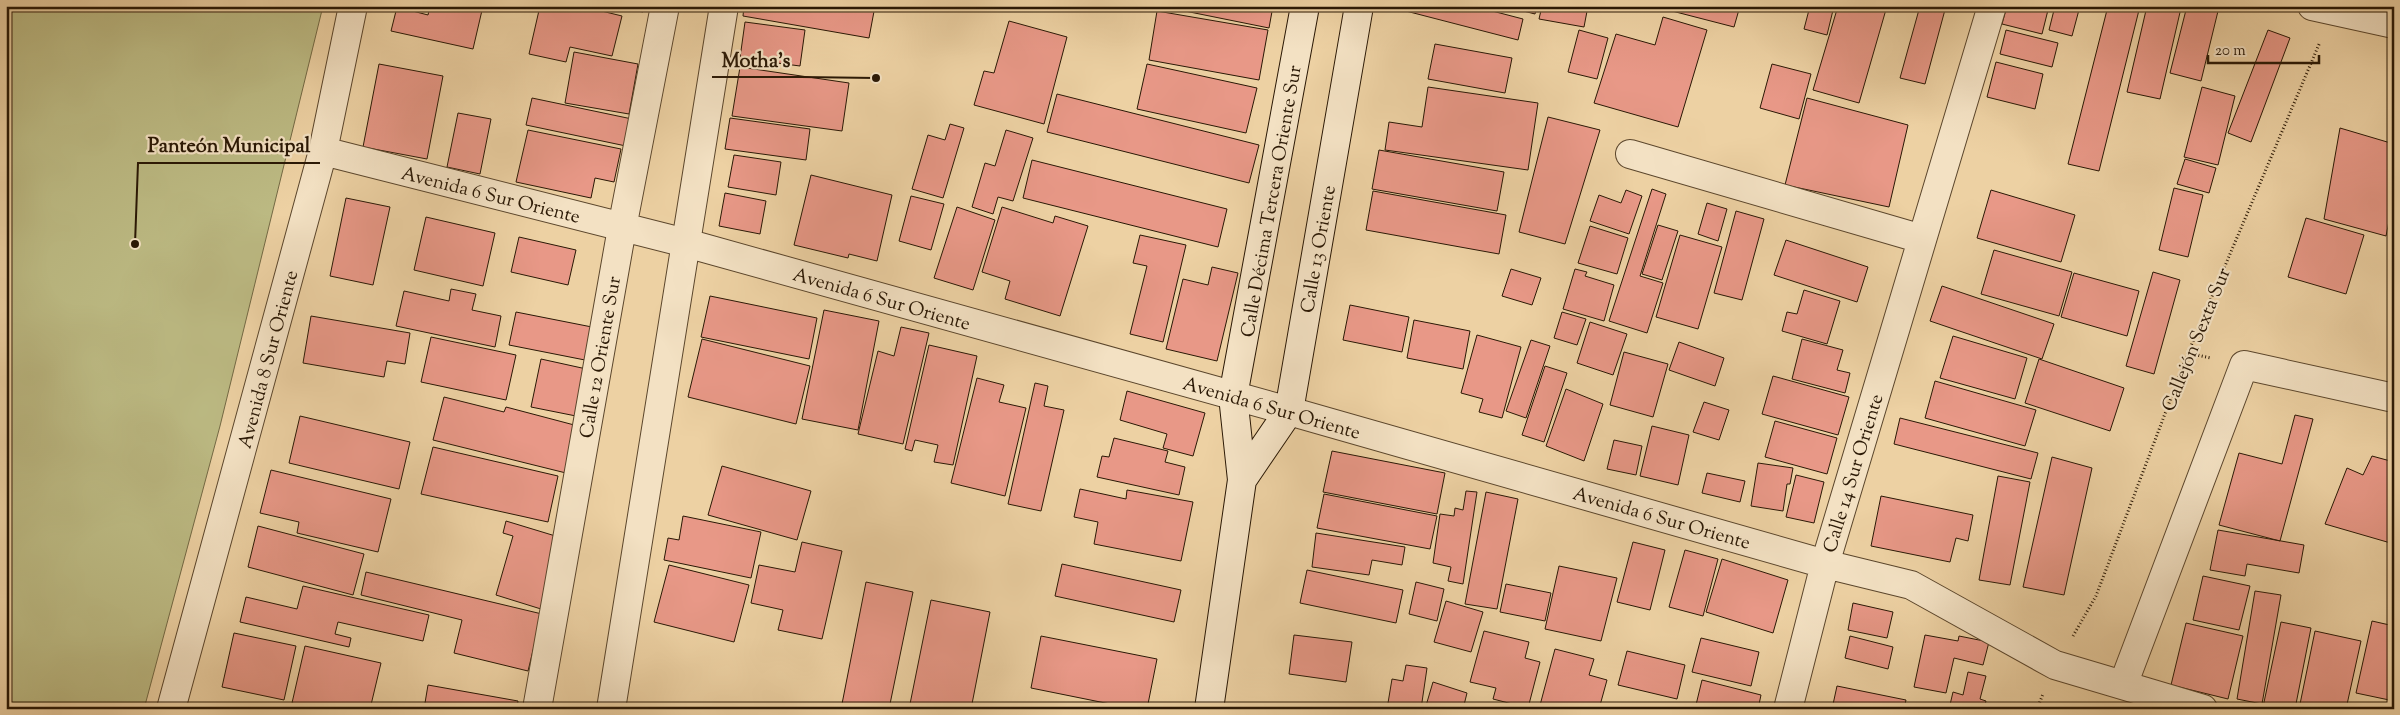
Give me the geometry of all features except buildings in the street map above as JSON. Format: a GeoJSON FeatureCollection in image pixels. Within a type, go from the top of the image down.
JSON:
{"type":"FeatureCollection","features":[{"type":"Feature","properties":{"kind":"street","name":"Avenida 8 Sur Oriente"},"geometry":{"type":"LineString","coordinates":[[177,708],[323,151],[352,6]]}},
{"type":"Feature","properties":{"kind":"street","name":"Calle 12 Oriente Sur"},"geometry":{"type":"LineString","coordinates":[[536,709],[622,228],[665,6]]}},
{"type":"Feature","properties":{"kind":"street"},"geometry":{"type":"LineString","coordinates":[[611,709],[724,6]]}},
{"type":"Feature","properties":{"kind":"street","name":"Calle Décima Tercera Oriente Sur"},"geometry":{"type":"LineString","coordinates":[[1233,396],[1305,6]]}},
{"type":"Feature","properties":{"kind":"street","name":"Calle 13 Oriente"},"geometry":{"type":"LineString","coordinates":[[1242,480],[1288,411],[1360,6]]}},
{"type":"Feature","properties":{"kind":"street","name":"Calle 14 Sur Oriente"},"geometry":{"type":"LineString","coordinates":[[1788,709],[1825,564],[1992,6]]}},
{"type":"Feature","properties":{"kind":"street"},"geometry":{"type":"LineString","coordinates":[[2327,8],[2394,24]]}},
{"type":"Feature","properties":{"kind":"street","name":"Avenida 6 Sur Oriente"},"geometry":{"type":"LineString","coordinates":[[323,151],[686,243],[1288,411],[1825,564],[1911,586],[2055,665],[2204,709]]}},
{"type":"Feature","properties":{"kind":"street"},"geometry":{"type":"LineString","coordinates":[[1630,154],[1922,239]]}},
{"type":"Feature","properties":{"kind":"street"},"geometry":{"type":"LineString","coordinates":[[2123,685],[2244,365],[2394,398]]}},
{"type":"Feature","properties":{"kind":"street","name":"Calle 13 Oriente"},"geometry":{"type":"LineString","coordinates":[[1209,709],[1242,480],[1233,396]]}},
{"type":"Feature","properties":{"kind":"path","name":"Callejón Sexta Sur"},"geometry":{"type":"LineString","coordinates":[[2055,665],[2096,596],[2188,353],[2327,8]]}},
{"type":"Feature","properties":{"kind":"shaded area"},"geometry":{"type":"Polygon","coordinates":[[[6,6],[323,6],[220,426],[144,709],[6,709],[6,6]]]}},
{"type":"Feature","properties":{"kind":"place","name":"Motha's"},"geometry":{"type":"Point","coordinates":[876,78]}},
{"type":"Feature","properties":{"kind":"place","name":"Panteón Municipal"},"geometry":{"type":"Point","coordinates":[135,244]}}]}
